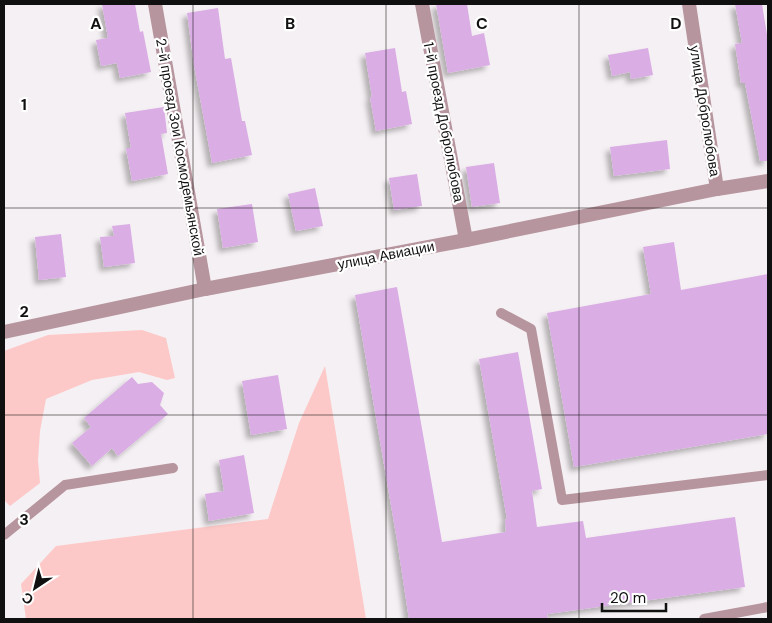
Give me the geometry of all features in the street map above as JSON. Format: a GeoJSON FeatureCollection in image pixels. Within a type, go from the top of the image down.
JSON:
{"type":"FeatureCollection","features":[{"type":"Feature","properties":{"kind":"street","name":"2-й проезд Зои Космодемьянской"},"geometry":{"type":"LineString","coordinates":[[156,4],[205,289]]}},
{"type":"Feature","properties":{"kind":"street","name":"1-й проезд Добролюбова"},"geometry":{"type":"LineString","coordinates":[[422,4],[466,240]]}},
{"type":"Feature","properties":{"kind":"street","name":"улица Добролюбова"},"geometry":{"type":"LineString","coordinates":[[689,4],[717,189]]}},
{"type":"Feature","properties":{"kind":"street","name":"улица Авиации"},"geometry":{"type":"LineString","coordinates":[[4,332],[205,289],[466,240],[717,189],[768,181]]}},
{"type":"Feature","properties":{"kind":"lane"},"geometry":{"type":"LineString","coordinates":[[501,313],[532,329],[562,500],[768,474]]}},
{"type":"Feature","properties":{"kind":"lane"},"geometry":{"type":"LineString","coordinates":[[4,535],[65,485],[173,468]]}},
{"type":"Feature","properties":{"kind":"lane"},"geometry":{"type":"LineString","coordinates":[[704,619],[768,607]]}},
{"type":"Feature","properties":{"kind":"shaded area"},"geometry":{"type":"Polygon","coordinates":[[[142,330],[166,338],[175,378],[167,380],[139,372],[92,380],[46,399],[40,431],[38,460],[40,483],[10,506],[4,500],[4,351],[48,335],[142,330]]]}},
{"type":"Feature","properties":{"kind":"shaded area"},"geometry":{"type":"Polygon","coordinates":[[[325,366],[366,619],[26,619],[21,584],[56,546],[268,519],[299,423],[325,366]]]}},
{"type":"Feature","properties":{"kind":"building"},"geometry":{"type":"Polygon","coordinates":[[[102,4],[135,4],[140,32],[143,31],[151,72],[120,78],[117,63],[101,66],[96,40],[108,38],[102,4]]]}},
{"type":"Feature","properties":{"kind":"building"},"geometry":{"type":"Polygon","coordinates":[[[436,4],[467,4],[472,36],[484,33],[490,65],[448,73],[436,4]]]}},
{"type":"Feature","properties":{"kind":"building"},"geometry":{"type":"Polygon","coordinates":[[[735,4],[762,4],[768,41],[768,161],[760,161],[745,83],[741,83],[735,44],[742,43],[735,4]]]}},
{"type":"Feature","properties":{"kind":"building"},"geometry":{"type":"Polygon","coordinates":[[[218,8],[225,59],[231,58],[242,121],[245,121],[252,155],[212,163],[194,65],[187,13],[218,8]]]}},
{"type":"Feature","properties":{"kind":"building"},"geometry":{"type":"Polygon","coordinates":[[[395,48],[402,92],[406,91],[412,124],[376,131],[365,53],[395,48]]]}},
{"type":"Feature","properties":{"kind":"building"},"geometry":{"type":"Polygon","coordinates":[[[648,48],[653,75],[631,79],[630,72],[612,76],[608,55],[648,48]]]}},
{"type":"Feature","properties":{"kind":"building"},"geometry":{"type":"Polygon","coordinates":[[[164,107],[167,133],[161,134],[168,174],[132,181],[126,148],[131,148],[125,113],[164,107]]]}},
{"type":"Feature","properties":{"kind":"building"},"geometry":{"type":"Polygon","coordinates":[[[667,140],[670,169],[614,176],[610,147],[667,140]]]}},
{"type":"Feature","properties":{"kind":"building"},"geometry":{"type":"Polygon","coordinates":[[[494,163],[500,203],[472,207],[466,167],[494,163]]]}},
{"type":"Feature","properties":{"kind":"building"},"geometry":{"type":"Polygon","coordinates":[[[417,174],[422,206],[394,210],[389,178],[417,174]]]}},
{"type":"Feature","properties":{"kind":"building"},"geometry":{"type":"Polygon","coordinates":[[[315,188],[323,226],[296,231],[288,194],[315,188]]]}},
{"type":"Feature","properties":{"kind":"building"},"geometry":{"type":"Polygon","coordinates":[[[252,204],[258,242],[223,248],[217,209],[252,204]]]}},
{"type":"Feature","properties":{"kind":"building"},"geometry":{"type":"Polygon","coordinates":[[[130,224],[135,263],[104,267],[100,237],[114,236],[112,226],[130,224]]]}},
{"type":"Feature","properties":{"kind":"building"},"geometry":{"type":"Polygon","coordinates":[[[61,234],[66,277],[39,280],[35,237],[61,234]]]}},
{"type":"Feature","properties":{"kind":"building"},"geometry":{"type":"Polygon","coordinates":[[[674,242],[681,290],[768,274],[768,434],[574,467],[547,313],[651,294],[643,247],[674,242]]]}},
{"type":"Feature","properties":{"kind":"building"},"geometry":{"type":"Polygon","coordinates":[[[397,287],[442,542],[506,532],[505,520],[507,519],[479,359],[518,352],[542,489],[532,491],[537,527],[583,521],[586,538],[735,517],[745,587],[547,614],[548,619],[409,619],[355,295],[397,287]]]}},
{"type":"Feature","properties":{"kind":"building"},"geometry":{"type":"Polygon","coordinates":[[[278,375],[287,429],[251,435],[242,381],[278,375]]]}},
{"type":"Feature","properties":{"kind":"building"},"geometry":{"type":"Polygon","coordinates":[[[132,377],[138,384],[152,382],[164,393],[160,405],[168,414],[118,456],[112,448],[92,466],[72,443],[91,427],[84,418],[132,377]]]}},
{"type":"Feature","properties":{"kind":"building"},"geometry":{"type":"Polygon","coordinates":[[[244,455],[254,513],[209,521],[205,494],[224,491],[219,460],[244,455]]]}}]}
